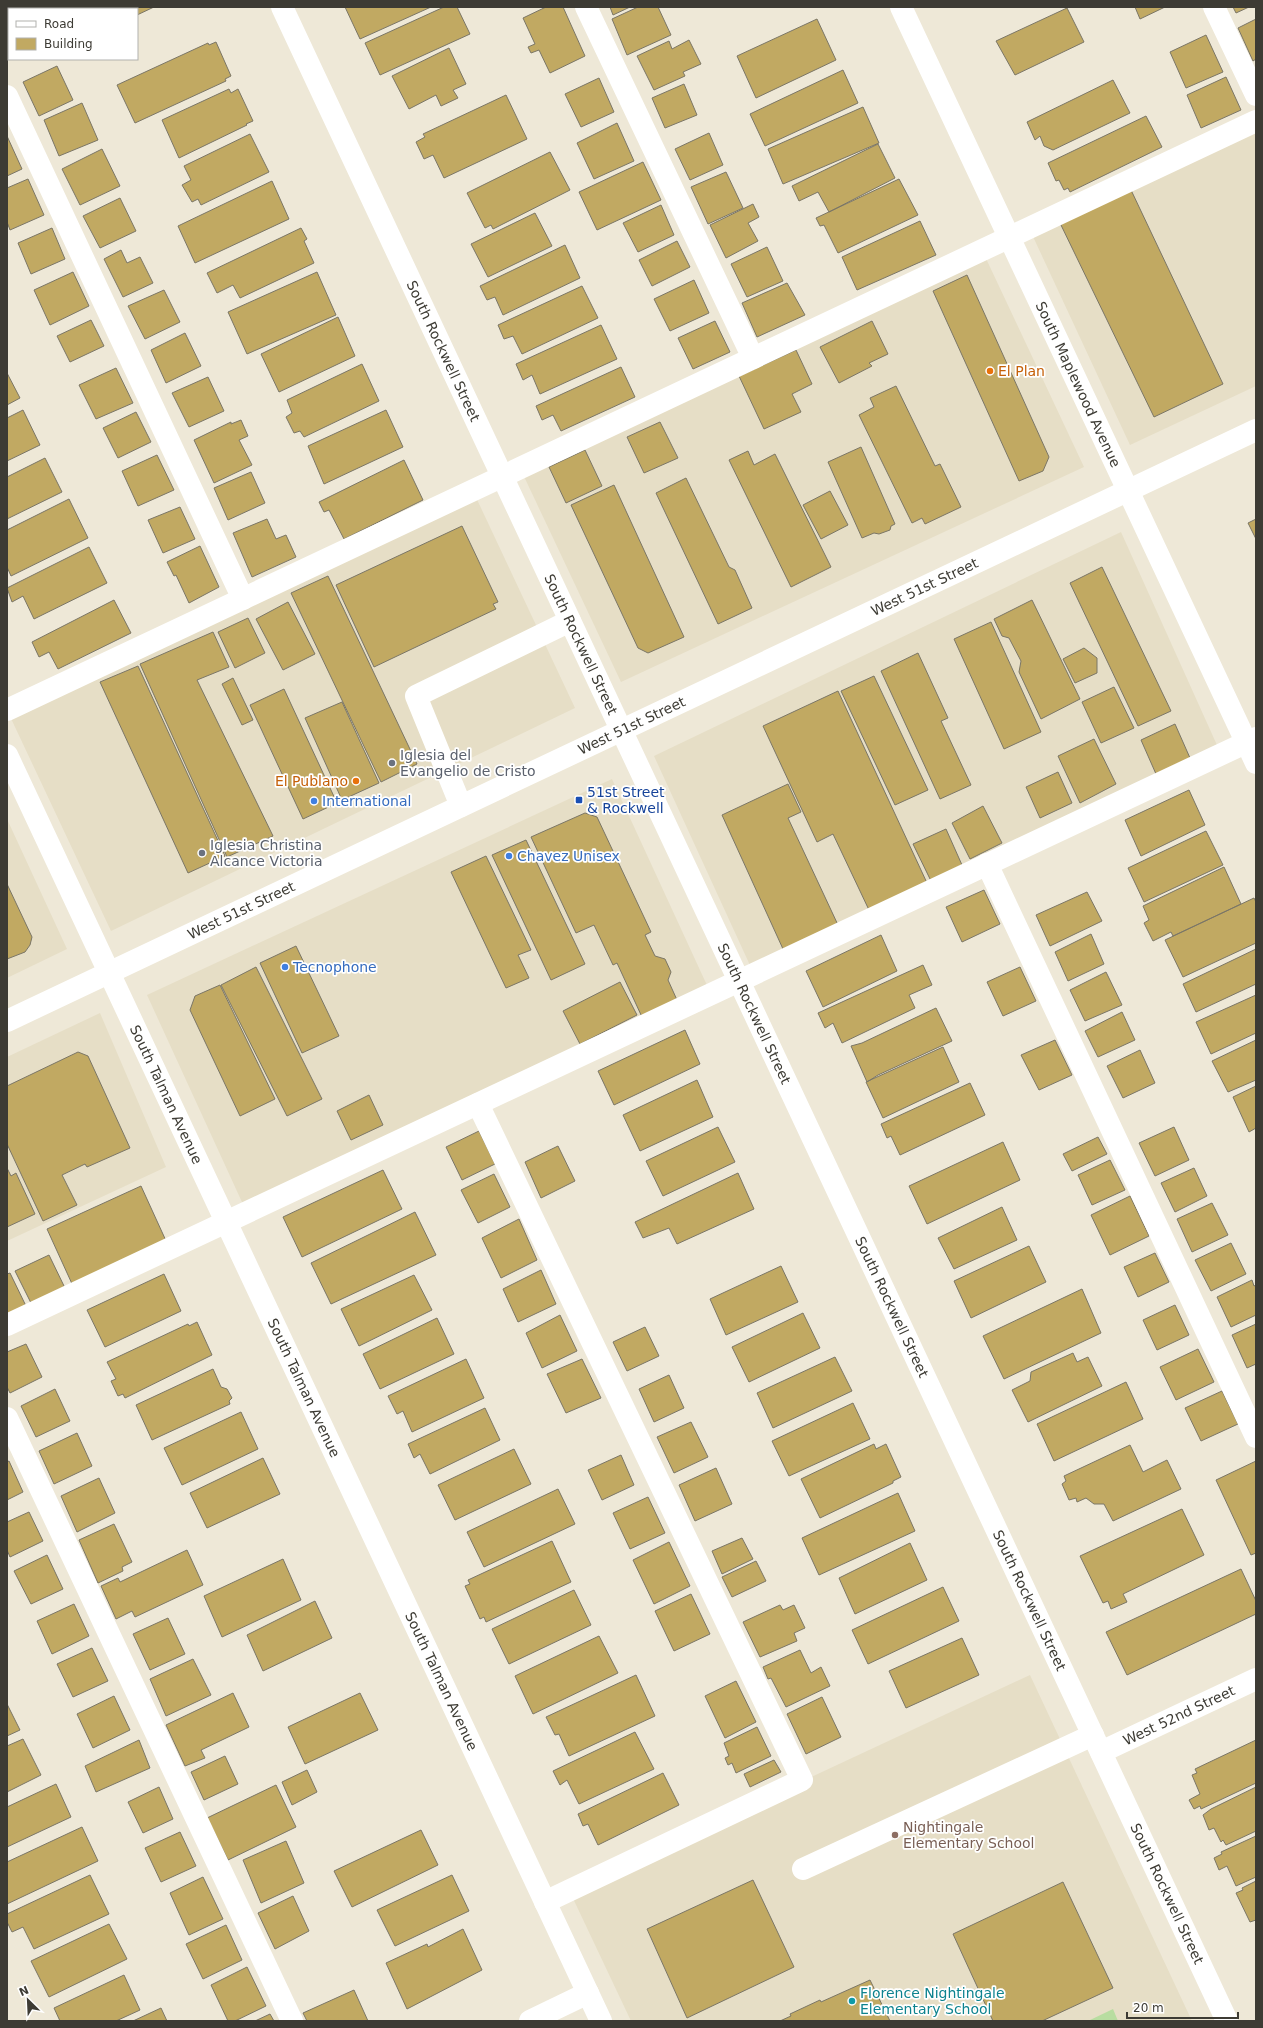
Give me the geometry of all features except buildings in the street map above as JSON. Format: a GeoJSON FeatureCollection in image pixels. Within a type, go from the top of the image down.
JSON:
{"type":"FeatureCollection","features":[{"type":"Feature","properties":{"kind":"street","name":"South Rockwell Street"},"geometry":{"type":"LineString","coordinates":[[282,7],[1227,2021]]}},
{"type":"Feature","properties":{"kind":"street"},"geometry":{"type":"LineString","coordinates":[[586,7],[753,358]]}},
{"type":"Feature","properties":{"kind":"street","name":"South Maplewood Avenue"},"geometry":{"type":"LineString","coordinates":[[901,7],[1128,491],[1251,740],[1256,762]]}},
{"type":"Feature","properties":{"kind":"street"},"geometry":{"type":"LineString","coordinates":[[1214,7],[1256,95]]}},
{"type":"Feature","properties":{"kind":"street"},"geometry":{"type":"LineString","coordinates":[[7,96],[243,599]]}},
{"type":"Feature","properties":{"kind":"street"},"geometry":{"type":"LineString","coordinates":[[7,710],[1256,121]]}},
{"type":"Feature","properties":{"kind":"street","name":"West 51st Street"},"geometry":{"type":"LineString","coordinates":[[7,1021],[1256,430]]}},
{"type":"Feature","properties":{"kind":"street"},"geometry":{"type":"LineString","coordinates":[[461,806],[416,696],[570,621]]}},
{"type":"Feature","properties":{"kind":"street"},"geometry":{"type":"LineString","coordinates":[[7,1325],[1251,740]]}},
{"type":"Feature","properties":{"kind":"street","name":"South Talman Avenue"},"geometry":{"type":"LineString","coordinates":[[7,755],[601,2021]]}},
{"type":"Feature","properties":{"kind":"street"},"geometry":{"type":"LineString","coordinates":[[987,864],[1256,1438]]}},
{"type":"Feature","properties":{"kind":"street"},"geometry":{"type":"LineString","coordinates":[[478,1104],[802,1780],[545,1902]]}},
{"type":"Feature","properties":{"kind":"street"},"geometry":{"type":"LineString","coordinates":[[7,1418],[292,2021]]}},
{"type":"Feature","properties":{"kind":"street","name":"West 52nd Street"},"geometry":{"type":"LineString","coordinates":[[803,1870],[1097,1743],[1256,1679]]}},
{"type":"Feature","properties":{"kind":"street"},"geometry":{"type":"LineString","coordinates":[[530,2021],[588,1993]]}},
{"type":"Feature","properties":{"kind":"shaded area"},"geometry":{"type":"Polygon","coordinates":[[[1256,121],[1256,386],[1130,445],[1029,228],[1256,121]]]}},
{"type":"Feature","properties":{"kind":"shaded area"},"geometry":{"type":"Polygon","coordinates":[[[982,250],[1084,467],[621,682],[520,468],[982,250]]]}},
{"type":"Feature","properties":{"kind":"shaded area"},"geometry":{"type":"Polygon","coordinates":[[[473,491],[575,708],[111,931],[7,710],[473,491]]]}},
{"type":"Feature","properties":{"kind":"shaded area"},"geometry":{"type":"Polygon","coordinates":[[[1121,532],[1221,754],[754,974],[654,756],[1121,532]]]}},
{"type":"Feature","properties":{"kind":"shaded area"},"geometry":{"type":"Polygon","coordinates":[[[612,779],[711,994],[247,1213],[147,995],[612,779]]]}},
{"type":"Feature","properties":{"kind":"shaded area"},"geometry":{"type":"Polygon","coordinates":[[[7,819],[67,949],[7,978],[7,819]]]}},
{"type":"Feature","properties":{"kind":"shaded area"},"geometry":{"type":"Polygon","coordinates":[[[100,1013],[166,1167],[7,1241],[7,1057],[100,1013]]]}},
{"type":"Feature","properties":{"kind":"shaded area","name":"Nightingale Elementary School"},"geometry":{"type":"Polygon","coordinates":[[[1030,1675],[1192,2021],[631,2021],[569,1890],[1030,1675]]]}},
{"type":"Feature","properties":{"kind":"green space"},"geometry":{"type":"Polygon","coordinates":[[[1113,2009],[1118,2021],[1088,2021],[1113,2009]]]}},
{"type":"Feature","properties":{"kind":"place","name":"El Plan"},"geometry":{"type":"Point","coordinates":[990,371]}},
{"type":"Feature","properties":{"kind":"place","name":"Iglesia del Evangelio de Cristo"},"geometry":{"type":"Point","coordinates":[392,763]}},
{"type":"Feature","properties":{"kind":"place","name":"El Publano"},"geometry":{"type":"Point","coordinates":[356,781]}},
{"type":"Feature","properties":{"kind":"place","name":"51st Street & Rockwell"},"geometry":{"type":"Point","coordinates":[579,800]}},
{"type":"Feature","properties":{"kind":"place","name":"International"},"geometry":{"type":"Point","coordinates":[314,801]}},
{"type":"Feature","properties":{"kind":"place","name":"Iglesia Christina Alcance Victoria"},"geometry":{"type":"Point","coordinates":[202,853]}},
{"type":"Feature","properties":{"kind":"place","name":"Chavez Unisex"},"geometry":{"type":"Point","coordinates":[509,856]}},
{"type":"Feature","properties":{"kind":"place","name":"Tecnophone"},"geometry":{"type":"Point","coordinates":[285,967]}},
{"type":"Feature","properties":{"kind":"place","name":"Nightingale Elementary School"},"geometry":{"type":"Point","coordinates":[895,1835]}},
{"type":"Feature","properties":{"kind":"place","name":"Florence Nightingale Elementary School"},"geometry":{"type":"Point","coordinates":[852,2001]}}]}
